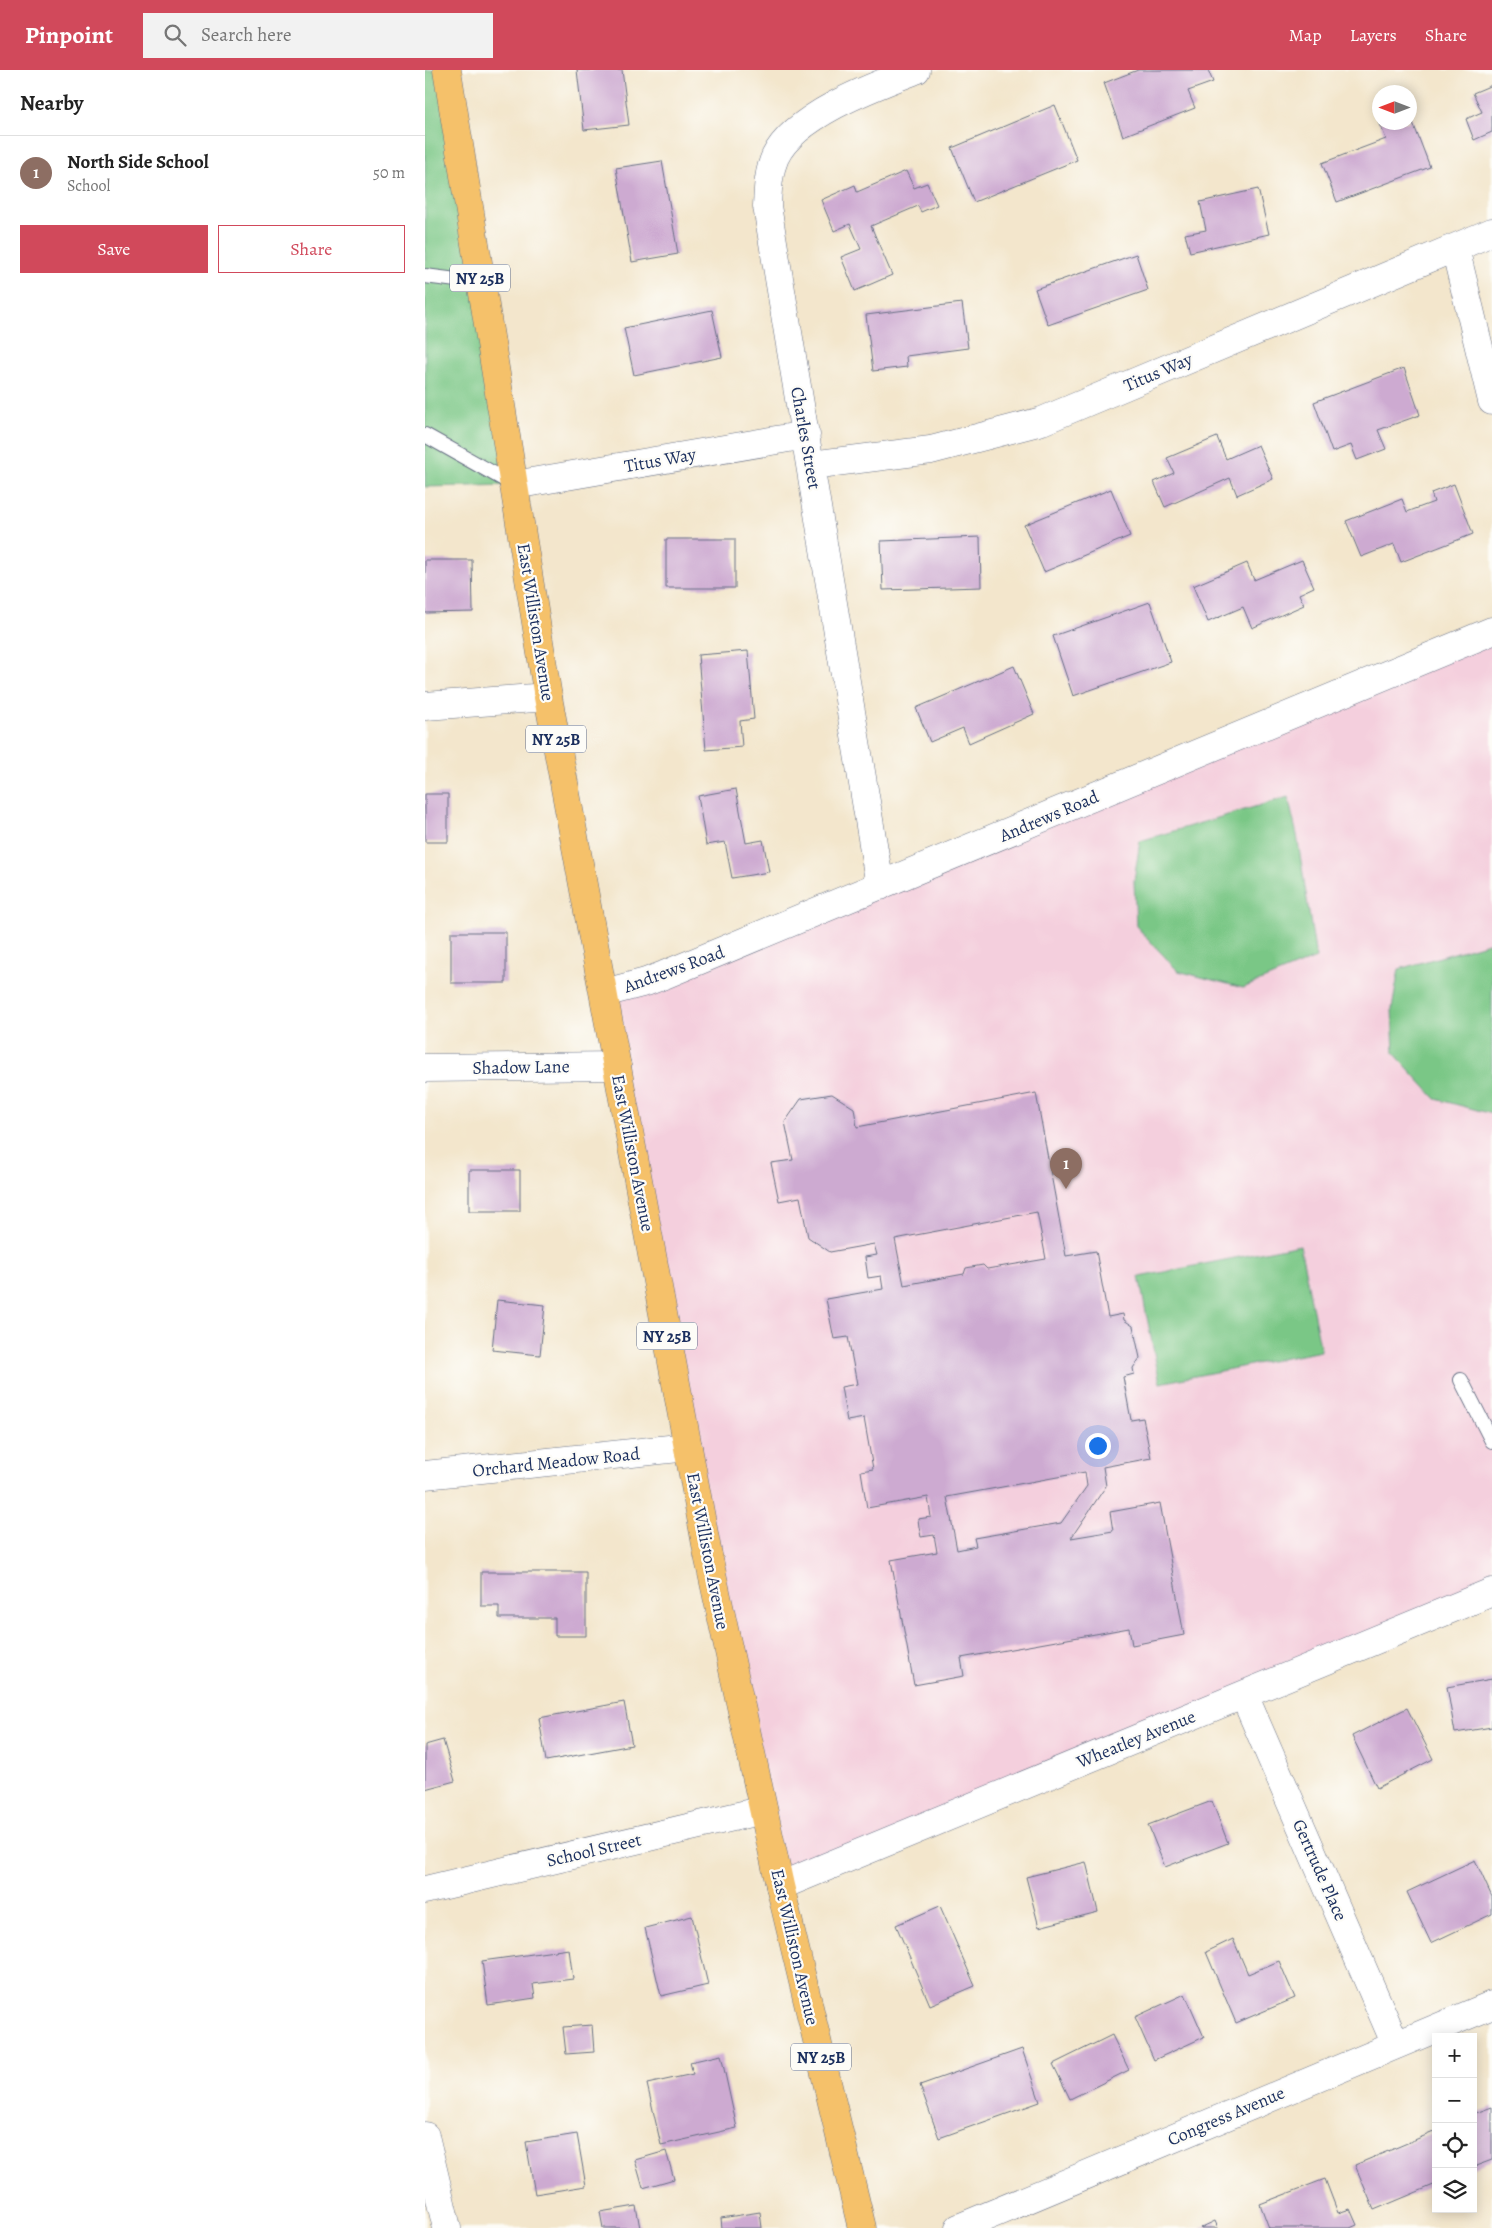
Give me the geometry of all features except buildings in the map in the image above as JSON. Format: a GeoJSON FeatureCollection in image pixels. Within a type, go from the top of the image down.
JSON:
{"type":"FeatureCollection","features":[{"type":"Feature","properties":{"kind":"main road","name":"East Williston Avenue"},"geometry":{"type":"LineString","coordinates":[[447,70],[548,697],[710,1564],[780,1886],[862,2228]]}},
{"type":"Feature","properties":{"kind":"street","name":"Charles Street"},"geometry":{"type":"LineString","coordinates":[[880,886],[767,206],[768,177],[776,156],[797,129],[866,89],[916,70]]}},
{"type":"Feature","properties":{"kind":"street","name":"Titus Way"},"geometry":{"type":"LineString","coordinates":[[811,465],[931,450],[1042,421],[1492,232]]}},
{"type":"Feature","properties":{"kind":"street"},"geometry":{"type":"LineString","coordinates":[[1455,248],[1492,401]]}},
{"type":"Feature","properties":{"kind":"street","name":"Titus Way"},"geometry":{"type":"LineString","coordinates":[[514,485],[806,435]]}},
{"type":"Feature","properties":{"kind":"street","name":"Andrews Road"},"geometry":{"type":"LineString","coordinates":[[604,993],[646,982],[664,975],[1492,631]]}},
{"type":"Feature","properties":{"kind":"street"},"geometry":{"type":"LineString","coordinates":[[425,706],[548,697]]}},
{"type":"Feature","properties":{"kind":"street","name":"Shadow Lane"},"geometry":{"type":"LineString","coordinates":[[425,1068],[617,1066]]}},
{"type":"Feature","properties":{"kind":"street","name":"Orchard Meadow Road"},"geometry":{"type":"LineString","coordinates":[[425,1475],[688,1447]]}},
{"type":"Feature","properties":{"kind":"street","name":"Wheatley Avenue"},"geometry":{"type":"LineString","coordinates":[[780,1886],[1492,1592]]}},
{"type":"Feature","properties":{"kind":"street","name":"Gertrude Place"},"geometry":{"type":"LineString","coordinates":[[1244,1695],[1397,2045]]}},
{"type":"Feature","properties":{"kind":"street","name":"School Street"},"geometry":{"type":"LineString","coordinates":[[425,1890],[763,1810]]}},
{"type":"Feature","properties":{"kind":"street","name":"Congress Avenue"},"geometry":{"type":"LineString","coordinates":[[959,2228],[1492,2005]]}},
{"type":"Feature","properties":{"kind":"street"},"geometry":{"type":"LineString","coordinates":[[425,2136],[447,2228]]}},
{"type":"Feature","properties":{"kind":"lane"},"geometry":{"type":"LineString","coordinates":[[425,276],[481,283]]}},
{"type":"Feature","properties":{"kind":"lane"},"geometry":{"type":"LineString","coordinates":[[425,435],[514,485]]}},
{"type":"Feature","properties":{"kind":"lane"},"geometry":{"type":"LineString","coordinates":[[1461,1380],[1492,1441]]}},
{"type":"Feature","properties":{"kind":"shaded area"},"geometry":{"type":"Polygon","coordinates":[[[1492,631],[1492,1592],[780,1886],[604,993],[1492,631]]]}},
{"type":"Feature","properties":{"kind":"green space"},"geometry":{"type":"Polygon","coordinates":[[[425,70],[447,70],[514,485],[425,487],[425,70]]]}},
{"type":"Feature","properties":{"kind":"green space"},"geometry":{"type":"Polygon","coordinates":[[[1288,797],[1297,835],[1316,958],[1243,988],[1178,971],[1136,926],[1134,881],[1140,841],[1288,797]]]}},
{"type":"Feature","properties":{"kind":"green space"},"geometry":{"type":"Polygon","coordinates":[[[1492,942],[1492,1114],[1436,1099],[1394,1053],[1392,1009],[1399,969],[1492,942]]]}},
{"type":"Feature","properties":{"kind":"green space"},"geometry":{"type":"Polygon","coordinates":[[[1300,1245],[1321,1351],[1160,1383],[1139,1277],[1300,1245]]]}},
{"type":"Feature","properties":{"kind":"place","name":"North Side School"},"geometry":{"type":"Point","coordinates":[1066,1189]}}]}
